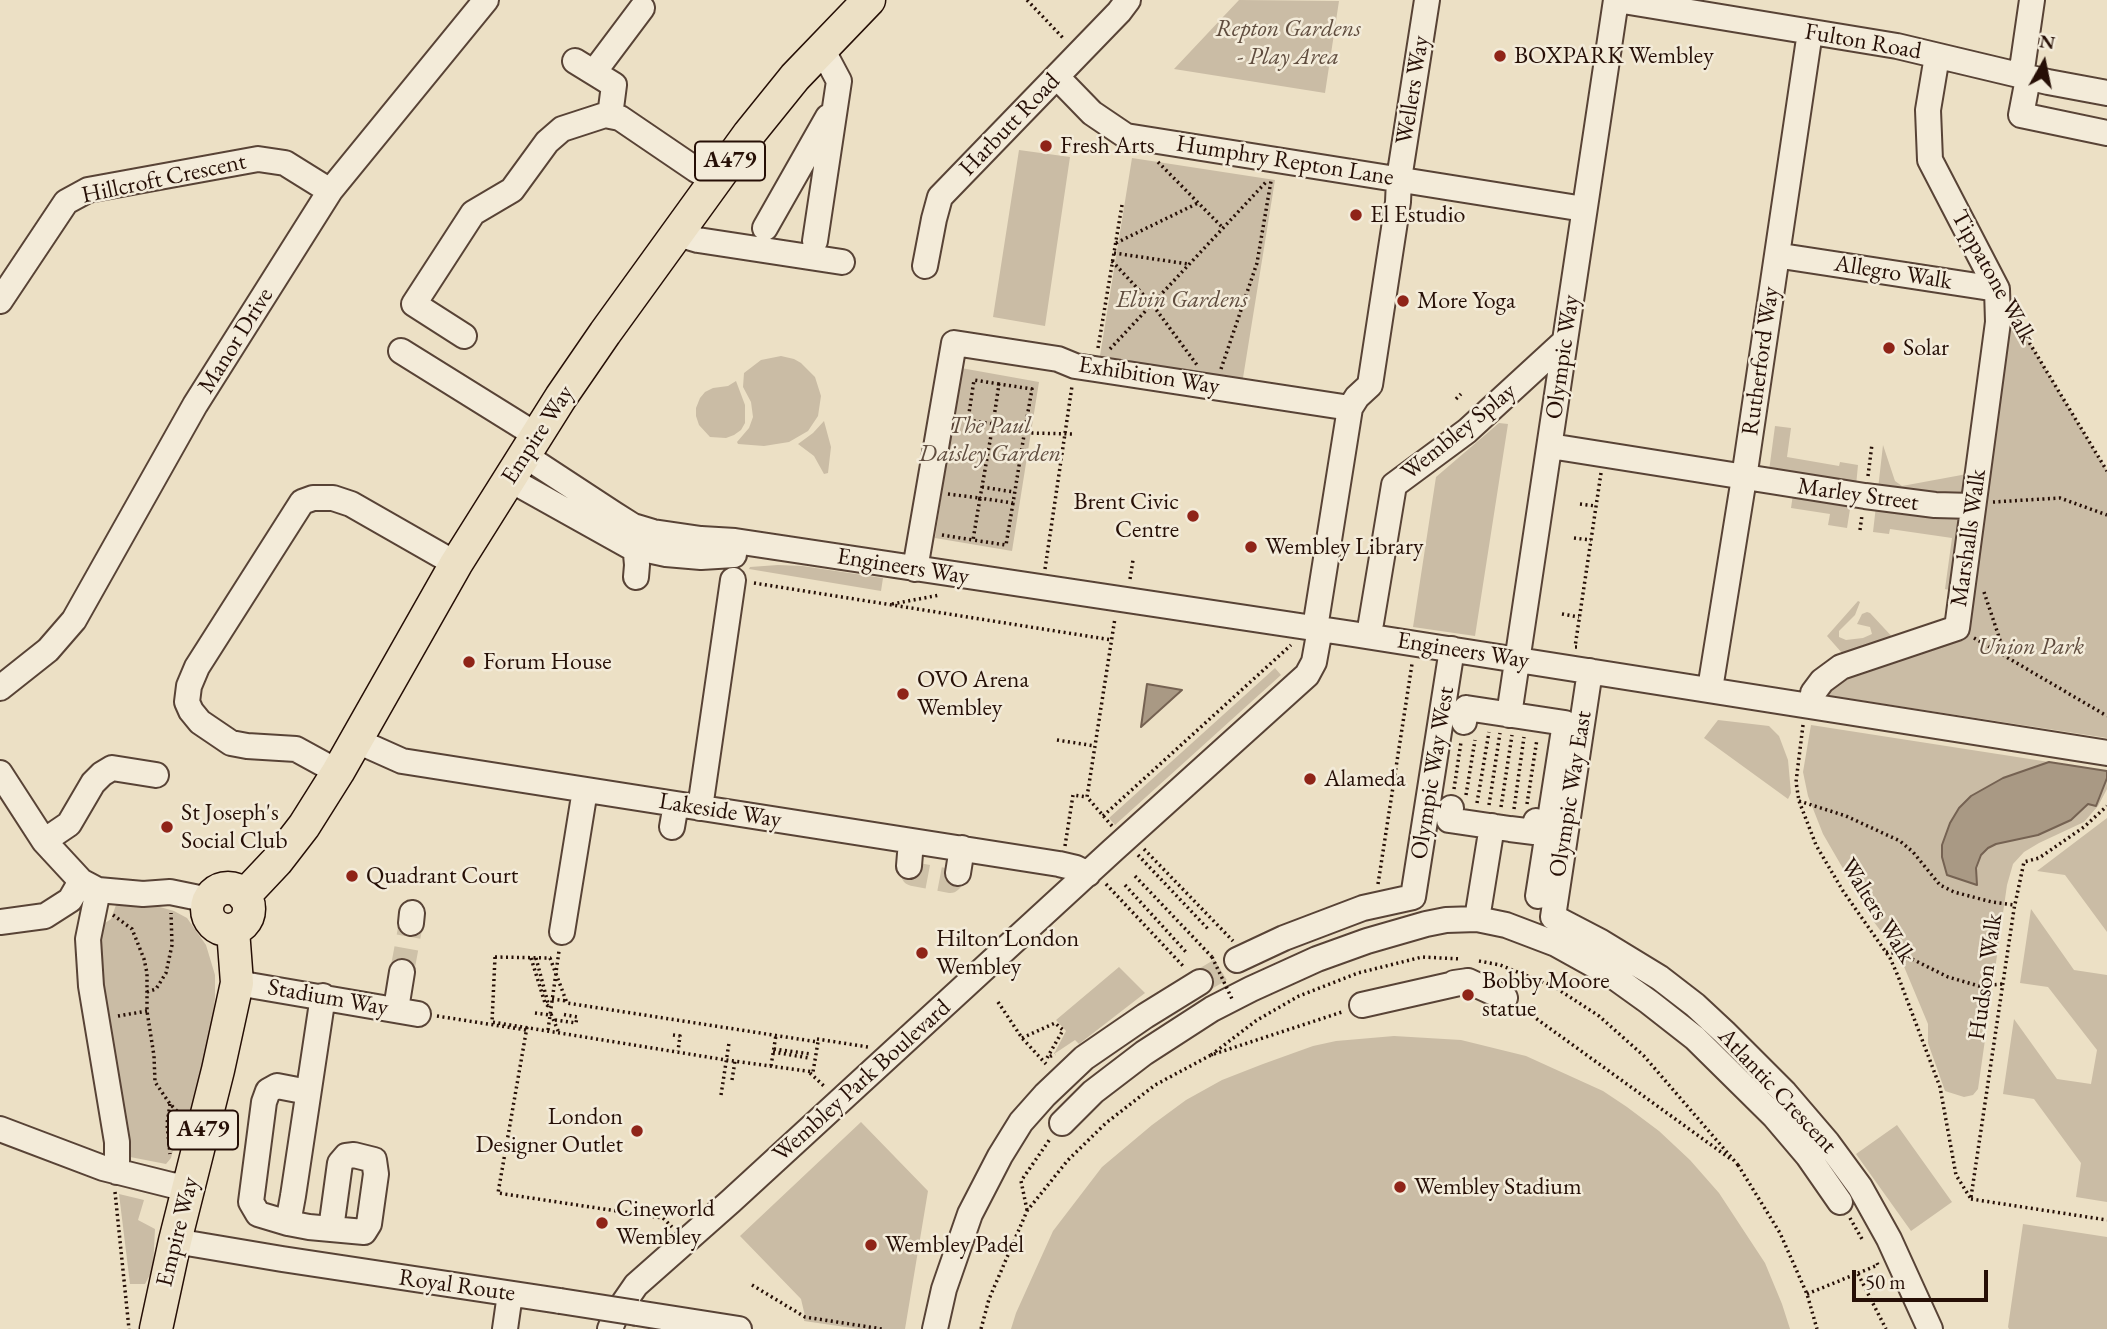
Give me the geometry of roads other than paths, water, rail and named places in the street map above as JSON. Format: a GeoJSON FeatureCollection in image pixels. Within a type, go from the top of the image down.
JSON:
{"type":"FeatureCollection","features":[{"type":"Feature","properties":{"kind":"main road","name":"Empire Way"},"geometry":{"type":"LineString","coordinates":[[244,896],[277,861],[304,826],[338,772],[456,564],[605,333],[779,96],[869,0]]}},
{"type":"Feature","properties":{"kind":"main road"},"geometry":{"type":"LineString","coordinates":[[223,888],[235,889],[244,896],[249,909],[248,916],[233,930],[221,929],[211,922],[206,912],[209,900],[223,888]]}},
{"type":"Feature","properties":{"kind":"main road","name":"Empire Way"},"geometry":{"type":"LineString","coordinates":[[156,1329],[237,983],[233,930]]}},
{"type":"Feature","properties":{"kind":"street","name":"Manor Drive"},"geometry":{"type":"LineString","coordinates":[[0,688],[48,650],[74,620],[195,405],[330,191],[486,0]]}},
{"type":"Feature","properties":{"kind":"street","name":"Harbutt Road"},"geometry":{"type":"LineString","coordinates":[[925,266],[940,197],[1128,0]]}},
{"type":"Feature","properties":{"kind":"street","name":"Wellers Way"},"geometry":{"type":"LineString","coordinates":[[1350,408],[1370,385],[1427,0]]}},
{"type":"Feature","properties":{"kind":"street","name":"Fulton Road"},"geometry":{"type":"LineString","coordinates":[[1617,0],[1673,4],[1810,32],[1897,46],[2023,82],[2107,93]]}},
{"type":"Feature","properties":{"kind":"street","name":"Olympic Way"},"geometry":{"type":"LineString","coordinates":[[1538,896],[1565,723],[1511,722],[1517,660],[1617,0]]}},
{"type":"Feature","properties":{"kind":"street"},"geometry":{"type":"LineString","coordinates":[[2032,0],[2021,115],[2107,133]]}},
{"type":"Feature","properties":{"kind":"street"},"geometry":{"type":"LineString","coordinates":[[610,116],[614,85],[584,67],[642,8]]}},
{"type":"Feature","properties":{"kind":"street","name":"Rutherford Way"},"geometry":{"type":"LineString","coordinates":[[1710,689],[1810,32]]}},
{"type":"Feature","properties":{"kind":"street"},"geometry":{"type":"LineString","coordinates":[[815,241],[839,81],[822,49]]}},
{"type":"Feature","properties":{"kind":"street","name":"Tippatone Walk"},"geometry":{"type":"LineString","coordinates":[[1935,68],[1928,110],[1930,160],[1997,289]]}},
{"type":"Feature","properties":{"kind":"street","name":"Humphry Repton Lane"},"geometry":{"type":"LineString","coordinates":[[1056,77],[1092,113],[1126,136],[1584,209]]}},
{"type":"Feature","properties":{"kind":"street"},"geometry":{"type":"LineString","coordinates":[[765,228],[835,104]]}},
{"type":"Feature","properties":{"kind":"street"},"geometry":{"type":"LineString","coordinates":[[464,336],[414,304],[473,213],[512,190],[547,142],[562,129],[605,115],[620,118],[716,181]]}},
{"type":"Feature","properties":{"kind":"street","name":"Hillcroft Crescent"},"geometry":{"type":"LineString","coordinates":[[0,301],[66,202],[88,190],[258,159],[285,163],[330,191]]}},
{"type":"Feature","properties":{"kind":"street"},"geometry":{"type":"LineString","coordinates":[[680,229],[688,237],[698,240],[842,262]]}},
{"type":"Feature","properties":{"kind":"street","name":"Allegro Walk"},"geometry":{"type":"LineString","coordinates":[[1788,257],[1997,289]]}},
{"type":"Feature","properties":{"kind":"street","name":"Marshalls Walk"},"geometry":{"type":"LineString","coordinates":[[1813,693],[1822,681],[1841,667],[1956,628],[1998,322],[1997,289]]}},
{"type":"Feature","properties":{"kind":"street","name":"Wembley Splay"},"geometry":{"type":"LineString","coordinates":[[1371,623],[1394,485],[1467,431],[1565,341]]}},
{"type":"Feature","properties":{"kind":"street","name":"Exhibition Way"},"geometry":{"type":"LineString","coordinates":[[915,569],[954,343],[1350,408]]}},
{"type":"Feature","properties":{"kind":"street","name":"Engineers Way"},"geometry":{"type":"LineString","coordinates":[[401,351],[523,457],[635,537],[653,532],[735,541],[1311,632],[1452,649],[1517,660],[1589,660],[1710,689],[2107,753]]}},
{"type":"Feature","properties":{"kind":"street"},"geometry":{"type":"LineString","coordinates":[[1311,632],[1350,408]]}},
{"type":"Feature","properties":{"kind":"street","name":"Marley Street"},"geometry":{"type":"LineString","coordinates":[[1550,446],[1744,478],[1935,505],[1973,506]]}},
{"type":"Feature","properties":{"kind":"street"},"geometry":{"type":"LineString","coordinates":[[338,772],[296,749],[231,743],[200,722],[187,702],[197,667],[302,502],[313,498],[333,498],[351,504],[456,564]]}},
{"type":"Feature","properties":{"kind":"street"},"geometry":{"type":"LineString","coordinates":[[635,537],[636,577]]}},
{"type":"Feature","properties":{"kind":"street"},"geometry":{"type":"LineString","coordinates":[[682,813],[733,580]]}},
{"type":"Feature","properties":{"kind":"street","name":"Wembley Park Boulevard"},"geometry":{"type":"LineString","coordinates":[[610,1329],[616,1314],[636,1285],[732,1201],[1307,675],[1314,662],[1311,632]]}},
{"type":"Feature","properties":{"kind":"street","name":"Olympic Way West"},"geometry":{"type":"LineString","coordinates":[[1236,951],[1284,938],[1363,908],[1413,897],[1452,649]]}},
{"type":"Feature","properties":{"kind":"street","name":"Olympic Way East"},"geometry":{"type":"LineString","coordinates":[[1553,918],[1589,660]]}},
{"type":"Feature","properties":{"kind":"street","name":"Lakeside Way"},"geometry":{"type":"LineString","coordinates":[[355,740],[402,761],[585,790],[682,813],[961,848],[1059,864],[1090,872]]}},
{"type":"Feature","properties":{"kind":"street"},"geometry":{"type":"LineString","coordinates":[[44,841],[69,824],[93,783],[112,768],[156,775]]}},
{"type":"Feature","properties":{"kind":"street"},"geometry":{"type":"LineString","coordinates":[[0,772],[44,841],[90,885],[143,894],[170,892],[209,900]]}},
{"type":"Feature","properties":{"kind":"street"},"geometry":{"type":"LineString","coordinates":[[562,932],[585,790]]}},
{"type":"Feature","properties":{"kind":"street"},"geometry":{"type":"LineString","coordinates":[[1477,919],[1493,820]]}},
{"type":"Feature","properties":{"kind":"street"},"geometry":{"type":"LineString","coordinates":[[909,866],[911,841]]}},
{"type":"Feature","properties":{"kind":"street"},"geometry":{"type":"LineString","coordinates":[[958,873],[961,848]]}},
{"type":"Feature","properties":{"kind":"street"},"geometry":{"type":"LineString","coordinates":[[0,922],[45,916],[90,885]]}},
{"type":"Feature","properties":{"kind":"street"},"geometry":{"type":"LineString","coordinates":[[90,885],[88,939],[91,986],[117,1142],[117,1172]]}},
{"type":"Feature","properties":{"kind":"street","name":"Atlantic Crescent"},"geometry":{"type":"LineString","coordinates":[[1553,918],[1601,942],[1660,978],[1714,1023],[1785,1093],[1827,1142],[1860,1187],[1889,1239],[1930,1329]]}},
{"type":"Feature","properties":{"kind":"street"},"geometry":{"type":"LineString","coordinates":[[1062,1124],[1093,1091],[1144,1053],[1232,999],[1317,959],[1367,941],[1426,923],[1477,919],[1506,925],[1556,944],[1610,974],[1649,1002],[1695,1038],[1774,1116],[1808,1156],[1840,1202]]}},
{"type":"Feature","properties":{"kind":"street"},"geometry":{"type":"LineString","coordinates":[[1423,988],[1470,967]]}},
{"type":"Feature","properties":{"kind":"street"},"geometry":{"type":"LineString","coordinates":[[1470,967],[1505,998]]}},
{"type":"Feature","properties":{"kind":"street"},"geometry":{"type":"LineString","coordinates":[[1362,1005],[1470,967]]}},
{"type":"Feature","properties":{"kind":"street","name":"Stadium Way"},"geometry":{"type":"LineString","coordinates":[[237,983],[407,1012],[402,972]]}},
{"type":"Feature","properties":{"kind":"street"},"geometry":{"type":"LineString","coordinates":[[935,1329],[944,1289],[970,1214],[994,1166],[1021,1122],[1084,1058],[1146,1016],[1194,977]]}},
{"type":"Feature","properties":{"kind":"street"},"geometry":{"type":"LineString","coordinates":[[288,1223],[323,996]]}},
{"type":"Feature","properties":{"kind":"street"},"geometry":{"type":"LineString","coordinates":[[308,1091],[277,1086],[268,1091],[264,1102],[250,1202],[258,1214],[288,1223],[331,1229]]}},
{"type":"Feature","properties":{"kind":"street"},"geometry":{"type":"LineString","coordinates":[[0,1129],[117,1172],[189,1187]]}},
{"type":"Feature","properties":{"kind":"street","name":"Royal Route"},"geometry":{"type":"LineString","coordinates":[[175,1241],[560,1301],[681,1324],[739,1329]]}},
{"type":"Feature","properties":{"kind":"street"},"geometry":{"type":"LineString","coordinates":[[505,1329],[510,1294]]}},
{"type":"Feature","properties":{"kind":"tunnel"},"geometry":{"type":"LineString","coordinates":[[909,866],[913,874],[950,881],[958,873]]}},
{"type":"Feature","properties":{"kind":"tunnel"},"geometry":{"type":"LineString","coordinates":[[402,972],[411,923]]}},
{"type":"Feature","properties":{"kind":"tunnel"},"geometry":{"type":"LineString","coordinates":[[1200,982],[1237,960]]}},
{"type":"Feature","properties":{"kind":"place","name":"BOXPARK Wembley"},"geometry":{"type":"Point","coordinates":[1500,56]}},
{"type":"Feature","properties":{"kind":"place","name":"Fresh Arts"},"geometry":{"type":"Point","coordinates":[1046,146]}},
{"type":"Feature","properties":{"kind":"place","name":"El Estudio"},"geometry":{"type":"Point","coordinates":[1356,215]}},
{"type":"Feature","properties":{"kind":"place","name":"More Yoga"},"geometry":{"type":"Point","coordinates":[1403,301]}},
{"type":"Feature","properties":{"kind":"place","name":"Solar"},"geometry":{"type":"Point","coordinates":[1889,348]}},
{"type":"Feature","properties":{"kind":"place","name":"Brent Civic Centre"},"geometry":{"type":"Point","coordinates":[1193,516]}},
{"type":"Feature","properties":{"kind":"place","name":"Wembley Library"},"geometry":{"type":"Point","coordinates":[1251,547]}},
{"type":"Feature","properties":{"kind":"place","name":"Forum House"},"geometry":{"type":"Point","coordinates":[469,662]}},
{"type":"Feature","properties":{"kind":"place","name":"OVO Arena Wembley"},"geometry":{"type":"Point","coordinates":[903,694]}},
{"type":"Feature","properties":{"kind":"place","name":"Alameda"},"geometry":{"type":"Point","coordinates":[1310,779]}},
{"type":"Feature","properties":{"kind":"place","name":"St Joseph's Social Club"},"geometry":{"type":"Point","coordinates":[167,827]}},
{"type":"Feature","properties":{"kind":"place","name":"Quadrant Court"},"geometry":{"type":"Point","coordinates":[352,876]}},
{"type":"Feature","properties":{"kind":"place","name":"Hilton London Wembley"},"geometry":{"type":"Point","coordinates":[922,953]}},
{"type":"Feature","properties":{"kind":"place","name":"Bobby Moore statue"},"geometry":{"type":"Point","coordinates":[1468,995]}},
{"type":"Feature","properties":{"kind":"place","name":"London Designer Outlet"},"geometry":{"type":"Point","coordinates":[637,1131]}},
{"type":"Feature","properties":{"kind":"place","name":"Wembley Stadium"},"geometry":{"type":"Point","coordinates":[1400,1187]}},
{"type":"Feature","properties":{"kind":"place","name":"Cineworld Wembley"},"geometry":{"type":"Point","coordinates":[602,1223]}},
{"type":"Feature","properties":{"kind":"place","name":"Wembley Padel"},"geometry":{"type":"Point","coordinates":[871,1245]}},
{"type":"Feature","properties":{"kind":"park label","name":"Repton Gardens - Play Area"},"geometry":{"type":"Point","coordinates":[1288,43]}},
{"type":"Feature","properties":{"kind":"park label","name":"Elvin Gardens"},"geometry":{"type":"Point","coordinates":[1182,300]}},
{"type":"Feature","properties":{"kind":"park label","name":"The Paul Daisley Garden"},"geometry":{"type":"Point","coordinates":[990,440]}},
{"type":"Feature","properties":{"kind":"park label","name":"Union Park"},"geometry":{"type":"Point","coordinates":[2031,647]}}]}
